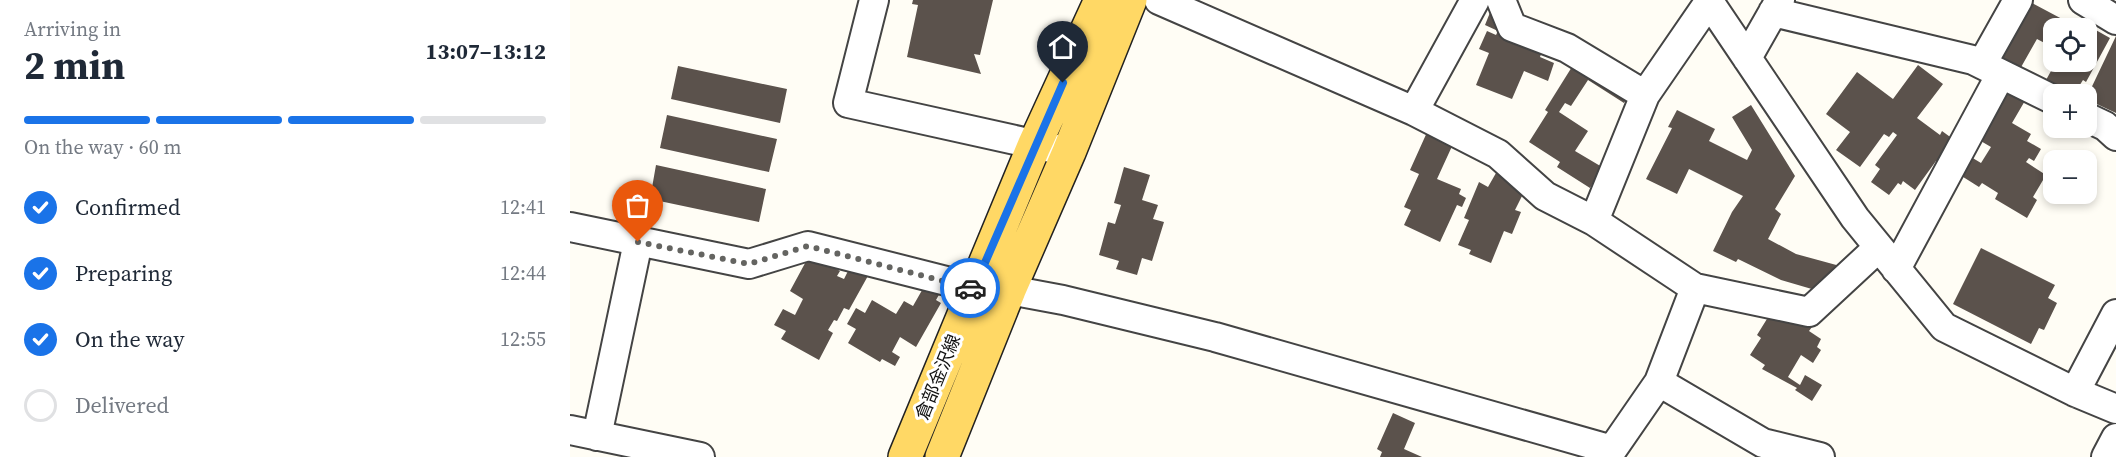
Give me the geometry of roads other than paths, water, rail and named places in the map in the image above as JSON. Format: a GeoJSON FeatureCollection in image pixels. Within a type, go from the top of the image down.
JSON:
{"type":"FeatureCollection","features":[{"type":"Feature","properties":{"kind":"main road","name":"倉部金沢線"},"geometry":{"type":"LineString","coordinates":[[905,457],[1034,146],[1101,0]]}},
{"type":"Feature","properties":{"kind":"main road","name":"倉部金沢線"},"geometry":{"type":"LineString","coordinates":[[942,457],[1130,0]]}},
{"type":"Feature","properties":{"kind":"street"},"geometry":{"type":"LineString","coordinates":[[874,0],[848,103],[1069,152]]}},
{"type":"Feature","properties":{"kind":"street"},"geometry":{"type":"LineString","coordinates":[[1159,0],[1414,111],[1498,154],[1545,196],[1594,221],[1695,288],[1809,312],[1887,258],[1992,69],[2018,0]]}},
{"type":"Feature","properties":{"kind":"street"},"geometry":{"type":"LineString","coordinates":[[1414,111],[1475,0]]}},
{"type":"Feature","properties":{"kind":"street"},"geometry":{"type":"LineString","coordinates":[[1502,0],[1512,27],[1567,48],[1645,95]]}},
{"type":"Feature","properties":{"kind":"street"},"geometry":{"type":"LineString","coordinates":[[2083,0],[2116,20]]}},
{"type":"Feature","properties":{"kind":"street"},"geometry":{"type":"LineString","coordinates":[[1594,221],[1645,95],[1709,1],[1855,218],[1944,327],[2075,392],[2116,409]]}},
{"type":"Feature","properties":{"kind":"street"},"geometry":{"type":"LineString","coordinates":[[1747,58],[1777,6],[1973,60],[2043,94]]}},
{"type":"Feature","properties":{"kind":"street"},"geometry":{"type":"LineString","coordinates":[[2097,122],[2116,136]]}},
{"type":"Feature","properties":{"kind":"street"},"geometry":{"type":"LineString","coordinates":[[570,227],[749,264],[808,246],[974,288],[1009,290],[1063,300],[1215,337],[1615,453],[1659,382],[1695,288]]}},
{"type":"Feature","properties":{"kind":"street"},"geometry":{"type":"LineString","coordinates":[[638,242],[583,433],[700,457]]}},
{"type":"Feature","properties":{"kind":"street"},"geometry":{"type":"LineString","coordinates":[[2075,392],[2116,314]]}},
{"type":"Feature","properties":{"kind":"street"},"geometry":{"type":"LineString","coordinates":[[1659,382],[1763,443],[1820,457]]}},
{"type":"Feature","properties":{"kind":"street"},"geometry":{"type":"LineString","coordinates":[[2106,457],[2116,438]]}}]}
